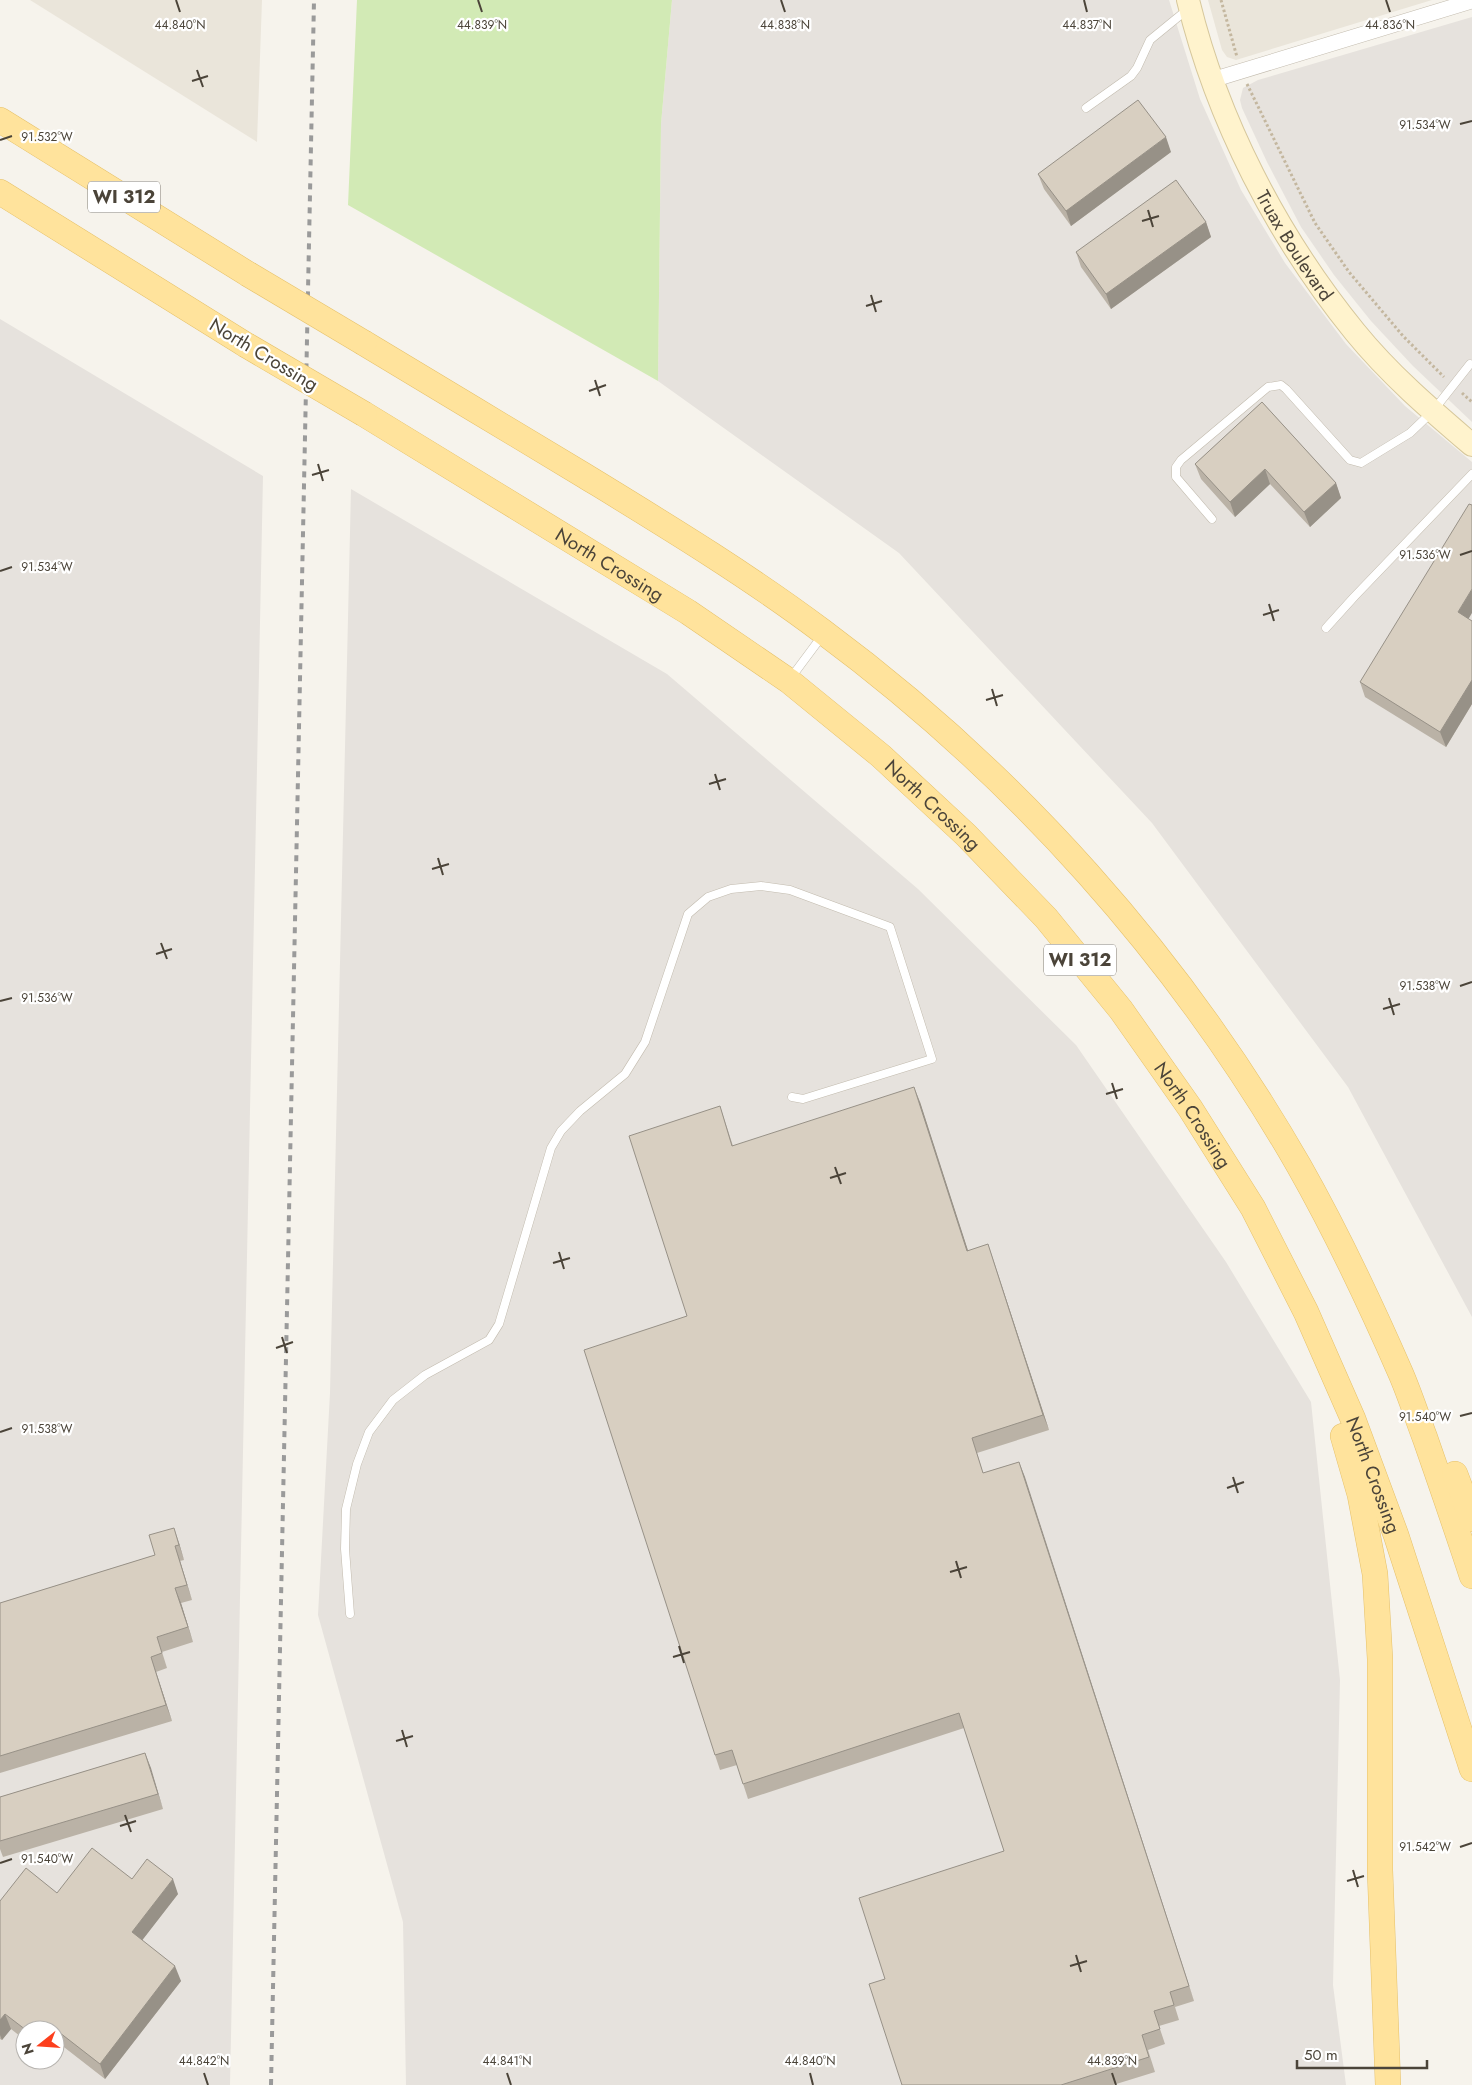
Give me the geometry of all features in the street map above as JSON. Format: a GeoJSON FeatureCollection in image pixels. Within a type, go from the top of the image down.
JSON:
{"type":"FeatureCollection","features":[{"type":"Feature","properties":{"kind":"main road","name":"Truax Boulevard"},"geometry":{"type":"LineString","coordinates":[[1189,4],[1212,80],[1251,168],[1280,224],[1318,283],[1356,333],[1433,411],[1472,445]]}},
{"type":"Feature","properties":{"kind":"main road","name":"WI 312"},"geometry":{"type":"LineString","coordinates":[[0,120],[248,274],[739,571],[824,633]]}},
{"type":"Feature","properties":{"kind":"main road","name":"North Crossing"},"geometry":{"type":"LineString","coordinates":[[0,192],[246,344],[688,612],[789,681],[888,762],[966,835],[1046,918],[1121,1010],[1190,1108],[1253,1208],[1306,1312],[1353,1419],[1396,1535],[1472,1769]]}},
{"type":"Feature","properties":{"kind":"main road"},"geometry":{"type":"LineString","coordinates":[[824,633],[926,713],[1010,790],[1092,878],[1168,969],[1237,1066],[1299,1166],[1355,1272],[1403,1379],[1472,1576]]}},
{"type":"Feature","properties":{"kind":"main road"},"geometry":{"type":"LineString","coordinates":[[1306,1312],[1317,1369],[1344,1438],[1360,1495],[1375,1574],[1380,1659],[1380,1870],[1388,2085]]}},
{"type":"Feature","properties":{"kind":"main road"},"geometry":{"type":"LineString","coordinates":[[1403,1379],[1442,1437],[1472,1518]]}},
{"type":"Feature","properties":{"kind":"street"},"geometry":{"type":"LineString","coordinates":[[1212,80],[1472,1]]}},
{"type":"Feature","properties":{"kind":"lane"},"geometry":{"type":"LineString","coordinates":[[1086,108],[1131,76],[1137,68],[1150,40],[1189,4]]}},
{"type":"Feature","properties":{"kind":"lane"},"geometry":{"type":"LineString","coordinates":[[1212,519],[1176,478],[1176,467],[1181,460],[1268,387],[1281,385],[1286,388],[1350,460],[1355,463],[1366,462],[1410,433],[1433,411],[1471,364]]}},
{"type":"Feature","properties":{"kind":"lane"},"geometry":{"type":"LineString","coordinates":[[1326,628],[1472,474]]}},
{"type":"Feature","properties":{"kind":"lane"},"geometry":{"type":"LineString","coordinates":[[789,681],[824,633]]}},
{"type":"Feature","properties":{"kind":"lane"},"geometry":{"type":"LineString","coordinates":[[350,1614],[344,1550],[346,1509],[356,1464],[369,1432],[393,1400],[425,1375],[489,1340],[499,1324],[551,1148],[562,1131],[580,1111],[625,1074],[635,1059],[645,1042],[688,914],[708,897],[731,889],[761,886],[790,890],[890,927],[932,1059],[803,1100],[792,1097]]}},
{"type":"Feature","properties":{"kind":"path"},"geometry":{"type":"LineString","coordinates":[[1222,0],[1241,71],[1315,222],[1349,272],[1403,336],[1453,386],[1472,402]]}},
{"type":"Feature","properties":{"kind":"shaded area"},"geometry":{"type":"Polygon","coordinates":[[[30,0],[262,0],[257,142],[70,25],[30,0]]]}},
{"type":"Feature","properties":{"kind":"shaded area"},"geometry":{"type":"Polygon","coordinates":[[[672,0],[1169,0],[1200,99],[1241,190],[1285,263],[1346,344],[1405,406],[1472,462],[1472,1317],[1348,1087],[1152,823],[899,553],[658,381],[661,124],[672,0]]]}},
{"type":"Feature","properties":{"kind":"shaded area"},"geometry":{"type":"Polygon","coordinates":[[[1208,0],[1432,0],[1236,60],[1227,57],[1222,50],[1208,0]]]}},
{"type":"Feature","properties":{"kind":"shaded area"},"geometry":{"type":"Polygon","coordinates":[[[1472,17],[1472,422],[1413,366],[1371,321],[1334,275],[1301,227],[1267,162],[1240,100],[1243,88],[1258,80],[1472,17]]]}},
{"type":"Feature","properties":{"kind":"shaded area"},"geometry":{"type":"Polygon","coordinates":[[[0,319],[263,476],[230,2085],[0,2085],[0,319]]]}},
{"type":"Feature","properties":{"kind":"shaded area"},"geometry":{"type":"Polygon","coordinates":[[[351,489],[667,674],[918,889],[1076,1045],[1226,1262],[1311,1402],[1340,1680],[1333,1985],[1346,2085],[406,2085],[403,1922],[318,1615],[330,1393],[351,489]]]}},
{"type":"Feature","properties":{"kind":"green space"},"geometry":{"type":"Polygon","coordinates":[[[357,0],[672,0],[661,124],[658,381],[348,205],[357,0]]]}},
{"type":"Feature","properties":{"kind":"building"},"geometry":{"type":"Polygon","coordinates":[[[1138,100],[1166,137],[1066,211],[1038,174],[1138,100]]]}},
{"type":"Feature","properties":{"kind":"building"},"geometry":{"type":"Polygon","coordinates":[[[1176,180],[1206,222],[1106,294],[1076,252],[1176,180]]]}},
{"type":"Feature","properties":{"kind":"building"},"geometry":{"type":"Polygon","coordinates":[[[1262,402],[1336,483],[1304,512],[1265,469],[1230,502],[1195,464],[1262,402]]]}},
{"type":"Feature","properties":{"kind":"building"},"geometry":{"type":"Polygon","coordinates":[[[1469,504],[1472,505],[1472,589],[1458,612],[1472,621],[1472,680],[1440,732],[1360,682],[1469,504]]]}},
{"type":"Feature","properties":{"kind":"building"},"geometry":{"type":"Polygon","coordinates":[[[914,1087],[967,1251],[988,1244],[1043,1415],[972,1438],[983,1473],[1019,1462],[1189,1986],[1170,1992],[1174,2005],[1154,2011],[1160,2029],[1142,2035],[1149,2057],[1061,2085],[902,2085],[869,1984],[885,1979],[859,1898],[1004,1851],[959,1713],[743,1784],[732,1750],[715,1755],[584,1350],[687,1316],[629,1136],[720,1106],[732,1146],[914,1087]]]}},
{"type":"Feature","properties":{"kind":"building"},"geometry":{"type":"Polygon","coordinates":[[[174,1528],[179,1545],[175,1546],[187,1585],[175,1588],[188,1627],[157,1637],[162,1653],[151,1657],[166,1705],[0,1756],[0,1603],[155,1555],[149,1535],[174,1528]]]}},
{"type":"Feature","properties":{"kind":"building"},"geometry":{"type":"Polygon","coordinates":[[[145,1753],[158,1794],[0,1841],[0,1797],[145,1753]]]}},
{"type":"Feature","properties":{"kind":"building"},"geometry":{"type":"Polygon","coordinates":[[[92,1848],[132,1879],[147,1859],[173,1879],[132,1932],[175,1966],[100,2064],[65,2037],[65,2020],[15,2020],[15,2022],[5,2014],[0,2020],[0,1901],[26,1868],[57,1893],[92,1848]]]}},
{"type":"Feature","properties":{"kind":"railway"},"geometry":{"type":"LineString","coordinates":[[271,2085],[314,0]]}}]}
